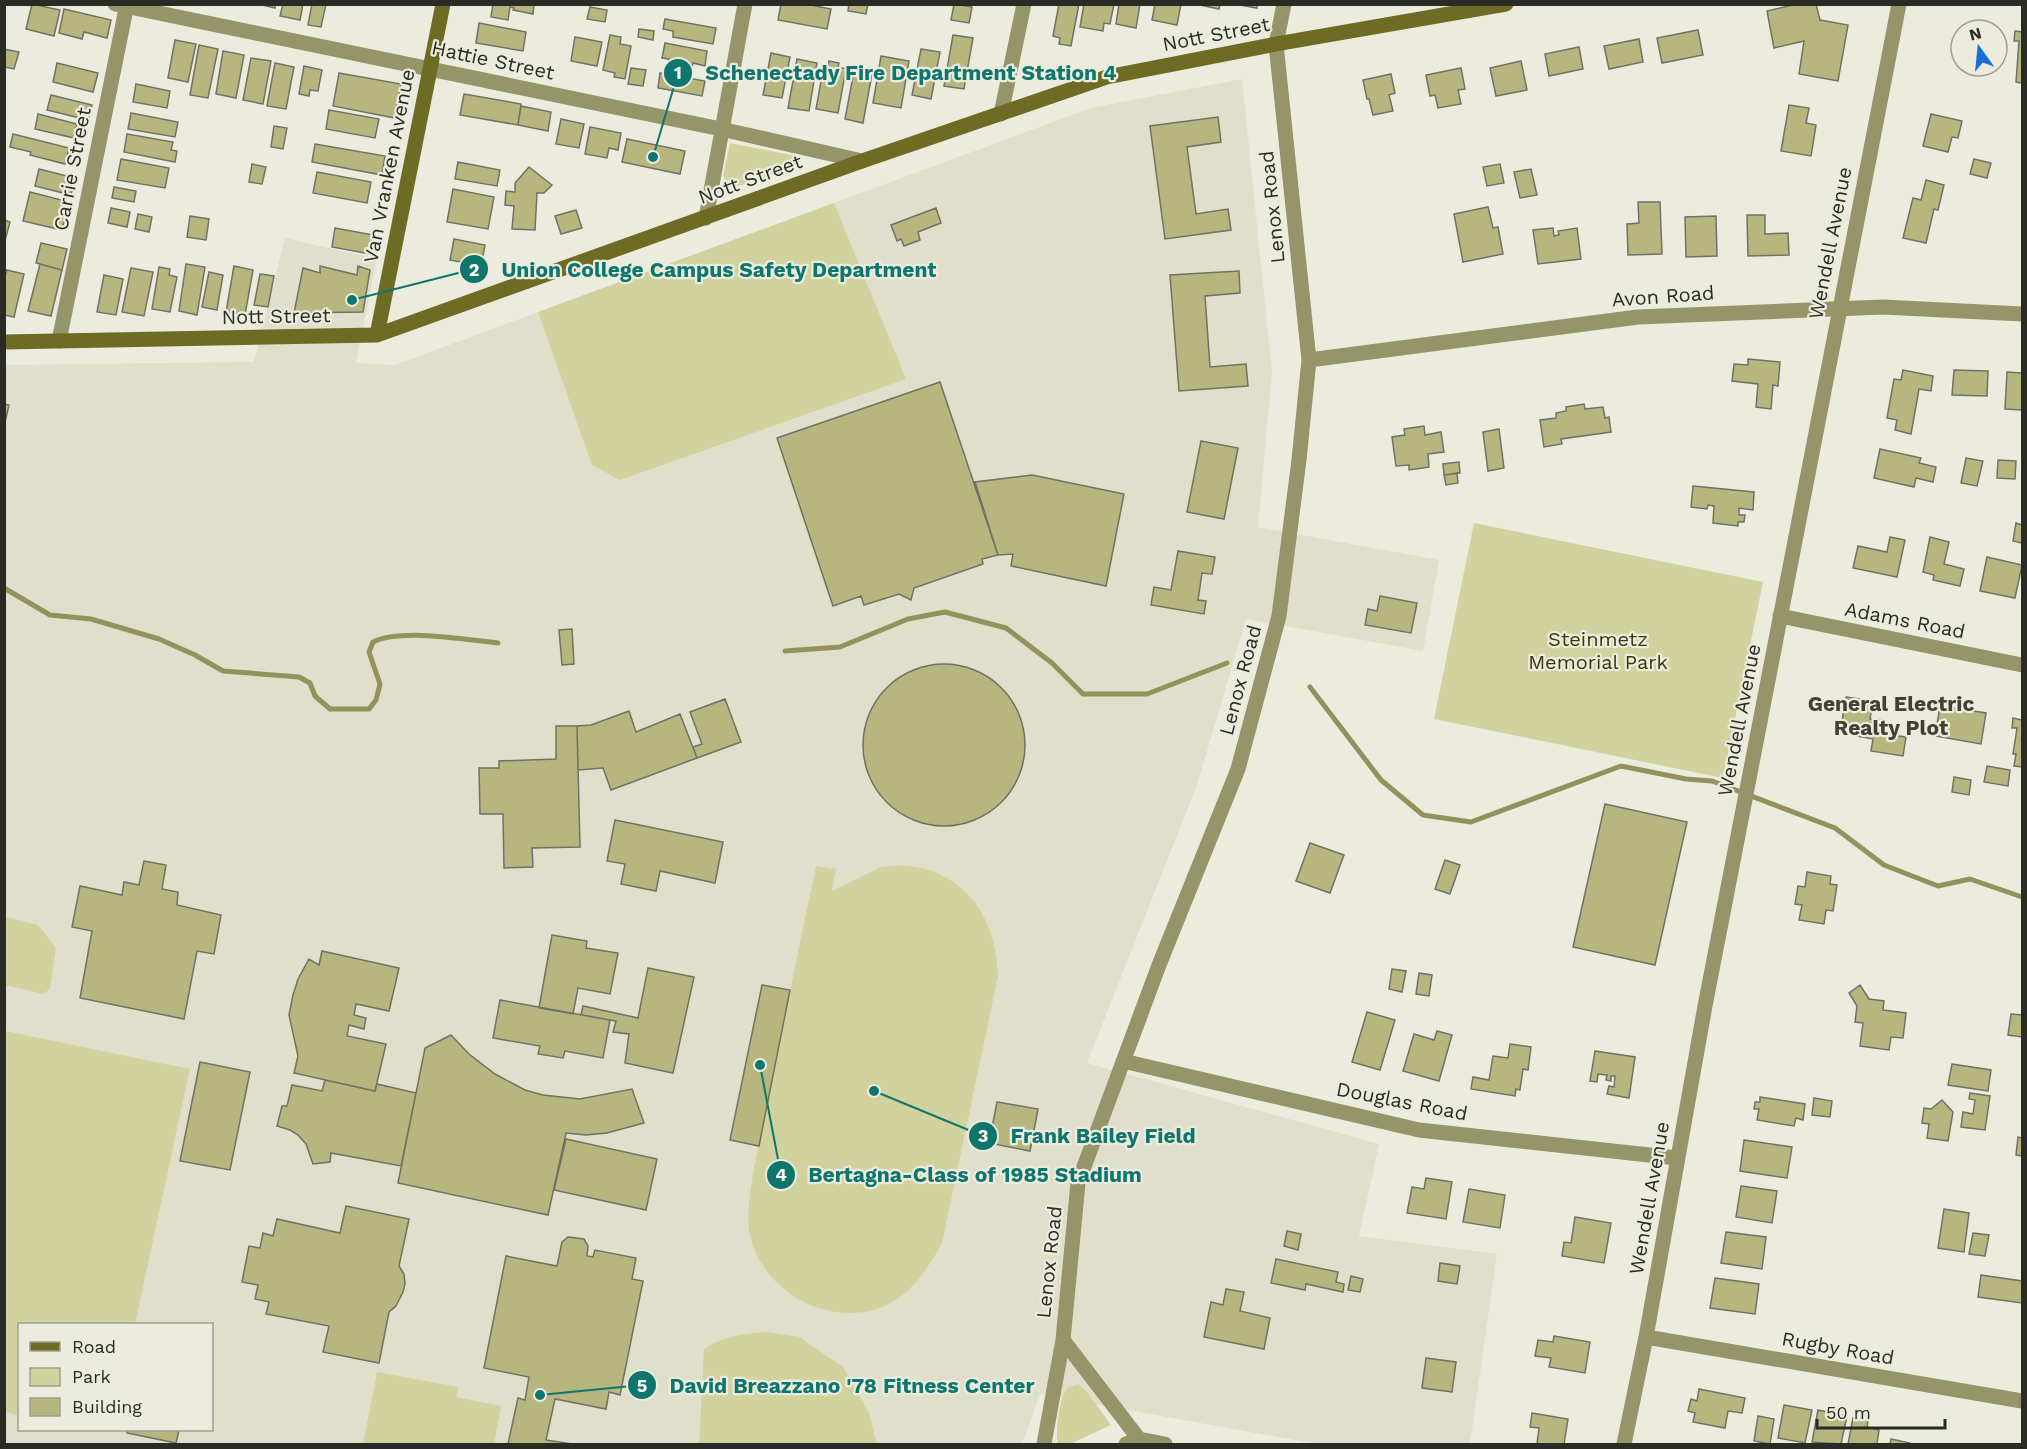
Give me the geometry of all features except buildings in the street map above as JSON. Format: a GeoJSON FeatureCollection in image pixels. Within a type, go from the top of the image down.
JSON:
{"type":"FeatureCollection","features":[{"type":"Feature","properties":{"kind":"main road","name":"Van Vranken Avenue"},"geometry":{"type":"LineString","coordinates":[[377,335],[443,4]]}},
{"type":"Feature","properties":{"kind":"main road","name":"Nott Street"},"geometry":{"type":"LineString","coordinates":[[4,342],[377,335],[862,160],[1107,77],[1276,44],[1506,4]]}},
{"type":"Feature","properties":{"kind":"street"},"geometry":{"type":"LineString","coordinates":[[706,218],[745,4]]}},
{"type":"Feature","properties":{"kind":"street"},"geometry":{"type":"LineString","coordinates":[[1001,114],[1024,4]]}},
{"type":"Feature","properties":{"kind":"street","name":"Lenox Road"},"geometry":{"type":"LineString","coordinates":[[1044,1444],[1063,1340],[1078,1183],[1123,1061],[1238,769],[1279,616],[1309,360],[1276,44],[1284,4]]}},
{"type":"Feature","properties":{"kind":"street","name":"Wendell Avenue"},"geometry":{"type":"LineString","coordinates":[[1624,1444],[1646,1337],[1737,840],[1899,4]]}},
{"type":"Feature","properties":{"kind":"street","name":"Hattie Street"},"geometry":{"type":"LineString","coordinates":[[123,5],[862,160]]}},
{"type":"Feature","properties":{"kind":"street","name":"Carrie Street"},"geometry":{"type":"LineString","coordinates":[[58,341],[123,5]]}},
{"type":"Feature","properties":{"kind":"street","name":"Avon Road"},"geometry":{"type":"LineString","coordinates":[[1309,360],[1638,317],[1883,307],[2022,314]]}},
{"type":"Feature","properties":{"kind":"street","name":"Adams Road"},"geometry":{"type":"LineString","coordinates":[[1780,616],[2022,665]]}},
{"type":"Feature","properties":{"kind":"street","name":"Douglas Road"},"geometry":{"type":"LineString","coordinates":[[1123,1061],[1419,1130],[1677,1158]]}},
{"type":"Feature","properties":{"kind":"street","name":"Rugby Road"},"geometry":{"type":"LineString","coordinates":[[1646,1337],[2022,1401]]}},
{"type":"Feature","properties":{"kind":"street","name":"Lenox Road"},"geometry":{"type":"LineString","coordinates":[[1063,1340],[1133,1442]]}},
{"type":"Feature","properties":{"kind":"street"},"geometry":{"type":"LineString","coordinates":[[1133,1442],[1165,1444]]}},
{"type":"Feature","properties":{"kind":"shaded area"},"geometry":{"type":"Polygon","coordinates":[[[1242,79],[1272,372],[1258,527],[1439,560],[1423,651],[1246,619],[1197,785],[1087,1063],[1379,1144],[1359,1236],[1497,1254],[1470,1444],[1317,1444],[1040,1394],[1022,1444],[5,1444],[4,365],[254,362],[285,238],[377,259],[356,363],[395,365],[1091,108],[1242,79]]]}},
{"type":"Feature","properties":{"kind":"green space"},"geometry":{"type":"Polygon","coordinates":[[[730,143],[796,156],[801,161],[798,165],[736,187],[730,186],[723,176],[730,143]]]}},
{"type":"Feature","properties":{"kind":"green space"},"geometry":{"type":"Polygon","coordinates":[[[834,203],[906,379],[620,480],[592,465],[538,312],[834,203]]]}},
{"type":"Feature","properties":{"kind":"green space","name":"Steinmetz Memorial Park"},"geometry":{"type":"Polygon","coordinates":[[[1474,523],[1763,582],[1723,778],[1434,719],[1474,523]]]}},
{"type":"Feature","properties":{"kind":"green space"},"geometry":{"type":"Polygon","coordinates":[[[898,865],[921,868],[941,875],[958,885],[972,898],[983,914],[991,933],[998,976],[942,1243],[926,1270],[906,1292],[894,1301],[867,1312],[833,1312],[801,1301],[787,1292],[764,1267],[750,1236],[748,1224],[750,1192],[816,866],[836,869],[832,891],[881,867],[898,865]]]}},
{"type":"Feature","properties":{"kind":"green space"},"geometry":{"type":"Polygon","coordinates":[[[5,917],[38,925],[56,948],[50,989],[43,994],[5,985],[5,917]]]}},
{"type":"Feature","properties":{"kind":"green space"},"geometry":{"type":"Polygon","coordinates":[[[5,1031],[190,1069],[135,1323],[18,1323],[18,1415],[4,1412],[5,1031]]]}},
{"type":"Feature","properties":{"kind":"green space"},"geometry":{"type":"Polygon","coordinates":[[[768,1332],[799,1337],[843,1367],[869,1413],[877,1444],[699,1444],[704,1349],[735,1336],[768,1332]]]}},
{"type":"Feature","properties":{"kind":"green space"},"geometry":{"type":"Polygon","coordinates":[[[377,1372],[458,1387],[456,1397],[501,1406],[494,1444],[363,1444],[377,1372]]]}},
{"type":"Feature","properties":{"kind":"green space"},"geometry":{"type":"Polygon","coordinates":[[[1078,1384],[1088,1393],[1111,1425],[1070,1444],[1058,1444],[1057,1424],[1062,1398],[1068,1388],[1078,1384]]]}},
{"type":"Feature","properties":{"kind":"waterway"},"geometry":{"type":"LineString","coordinates":[[4,588],[50,615],[91,619],[159,639],[223,671],[299,677],[310,683],[315,696],[330,709],[369,709],[376,700],[380,684],[369,652],[373,642],[385,638],[417,635],[498,643]]}},
{"type":"Feature","properties":{"kind":"waterway"},"geometry":{"type":"LineString","coordinates":[[785,651],[840,647],[908,619],[945,612],[1006,628],[1052,663],[1083,694],[1147,694],[1227,663]]}},
{"type":"Feature","properties":{"kind":"waterway"},"geometry":{"type":"LineString","coordinates":[[1310,687],[1381,780],[1423,815],[1471,822],[1621,766],[1686,779],[1712,781],[1835,828],[1884,865],[1938,886],[1970,879],[2022,897]]}},
{"type":"Feature","properties":{"kind":"place","name":"Schenectady Fire Department Station 4"},"geometry":{"type":"Point","coordinates":[653,157]}},
{"type":"Feature","properties":{"kind":"place","name":"Union College Campus Safety Department"},"geometry":{"type":"Point","coordinates":[352,300]}},
{"type":"Feature","properties":{"kind":"place","name":"Bertagna-Class of 1985 Stadium"},"geometry":{"type":"Point","coordinates":[760,1065]}},
{"type":"Feature","properties":{"kind":"place","name":"Frank Bailey Field"},"geometry":{"type":"Point","coordinates":[874,1091]}},
{"type":"Feature","properties":{"kind":"place","name":"David Breazzano '78 Fitness Center"},"geometry":{"type":"Point","coordinates":[540,1395]}},
{"type":"Feature","properties":{"kind":"district","name":"General Electric Realty Plot"},"geometry":{"type":"Point","coordinates":[1891,715]}}]}
